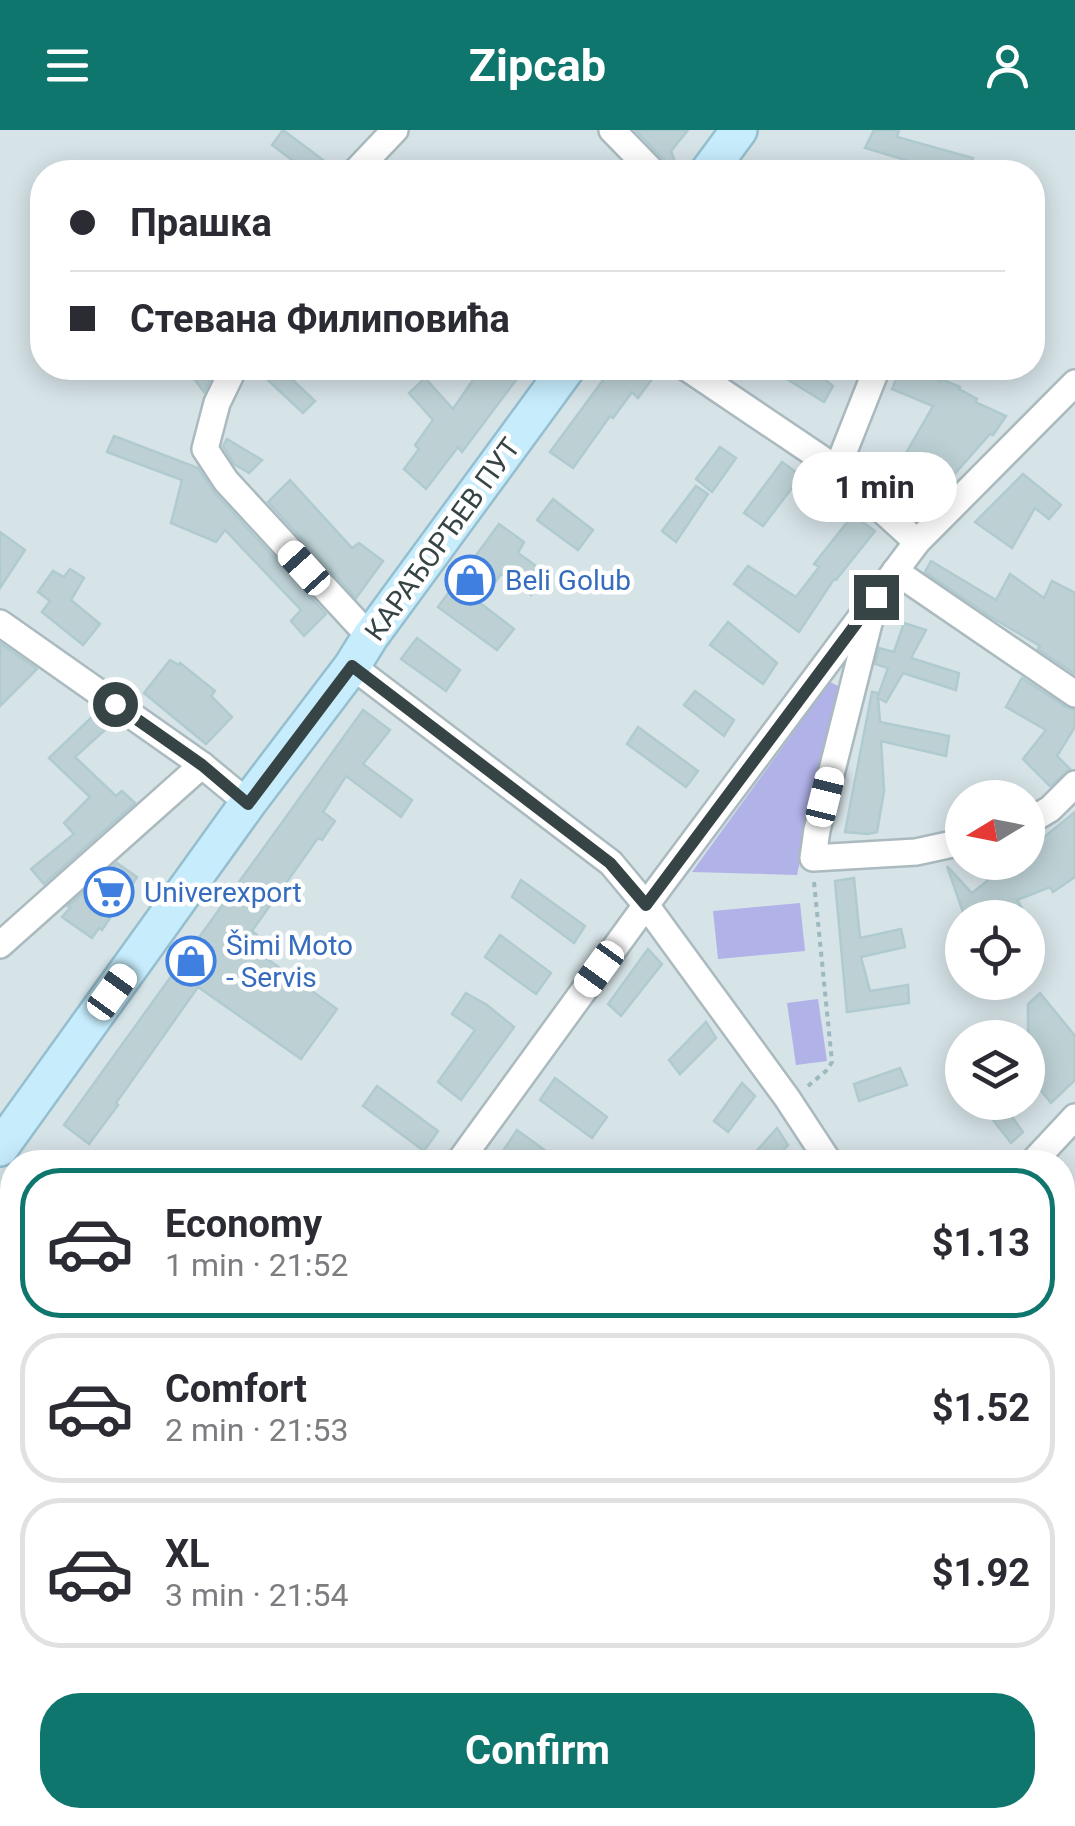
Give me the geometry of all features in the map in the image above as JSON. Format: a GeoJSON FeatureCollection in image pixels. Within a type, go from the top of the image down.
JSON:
{"type":"FeatureCollection","features":[{"type":"Feature","properties":{"kind":"main road"},"geometry":{"type":"LineString","coordinates":[[717,160],[739,130]]}},
{"type":"Feature","properties":{"kind":"main road","name":"КАРАЂОРЂЕВ ПУТ"},"geometry":{"type":"LineString","coordinates":[[0,1148],[558,380]]}},
{"type":"Feature","properties":{"kind":"street"},"geometry":{"type":"LineString","coordinates":[[366,160],[395,130]]}},
{"type":"Feature","properties":{"kind":"street"},"geometry":{"type":"LineString","coordinates":[[612,130],[641,160]]}},
{"type":"Feature","properties":{"kind":"street"},"geometry":{"type":"LineString","coordinates":[[228,380],[217,403],[205,448],[226,481],[361,652],[610,863],[646,905],[821,1150]]}},
{"type":"Feature","properties":{"kind":"street"},"geometry":{"type":"LineString","coordinates":[[705,380],[837,469],[918,542]]}},
{"type":"Feature","properties":{"kind":"street"},"geometry":{"type":"LineString","coordinates":[[837,469],[872,380]]}},
{"type":"Feature","properties":{"kind":"street"},"geometry":{"type":"LineString","coordinates":[[468,1150],[895,571],[918,542],[1075,383]]}},
{"type":"Feature","properties":{"kind":"street"},"geometry":{"type":"LineString","coordinates":[[895,571],[1075,694]]}},
{"type":"Feature","properties":{"kind":"street"},"geometry":{"type":"LineString","coordinates":[[876,597],[813,858],[916,852],[945,846]]}},
{"type":"Feature","properties":{"kind":"street"},"geometry":{"type":"LineString","coordinates":[[0,623],[202,765],[248,804]]}},
{"type":"Feature","properties":{"kind":"street"},"geometry":{"type":"LineString","coordinates":[[0,945],[202,765]]}},
{"type":"Feature","properties":{"kind":"street"},"geometry":{"type":"LineString","coordinates":[[1045,811],[1075,784]]}},
{"type":"Feature","properties":{"kind":"street"},"geometry":{"type":"LineString","coordinates":[[1045,1150],[1075,1117]]}},
{"type":"Feature","properties":{"kind":"path"},"geometry":{"type":"LineString","coordinates":[[786,1098],[812,1083],[832,1062],[813,858]]}},
{"type":"Feature","properties":{"kind":"shaded area"},"geometry":{"type":"Polygon","coordinates":[[[0,130],[1075,130],[1075,1150],[0,1150],[0,130]]]}},
{"type":"Feature","properties":{"kind":"shaded area"},"geometry":{"type":"Polygon","coordinates":[[[830,682],[840,687],[797,875],[692,872],[830,682]]]}},
{"type":"Feature","properties":{"kind":"shaded area"},"geometry":{"type":"Polygon","coordinates":[[[800,903],[805,951],[718,959],[713,911],[800,903]]]}},
{"type":"Feature","properties":{"kind":"shaded area"},"geometry":{"type":"Polygon","coordinates":[[[818,999],[827,1061],[796,1065],[787,1003],[818,999]]]}},
{"type":"Feature","properties":{"kind":"building"},"geometry":{"type":"Polygon","coordinates":[[[283,130],[323,160],[292,160],[272,145],[283,130]]]}},
{"type":"Feature","properties":{"kind":"building"},"geometry":{"type":"Polygon","coordinates":[[[635,130],[688,130],[671,151],[674,160],[664,160],[635,130]]]}},
{"type":"Feature","properties":{"kind":"building"},"geometry":{"type":"Polygon","coordinates":[[[874,130],[899,130],[897,137],[973,158],[906,160],[865,148],[874,130]]]}},
{"type":"Feature","properties":{"kind":"building"},"geometry":{"type":"Polygon","coordinates":[[[195,380],[210,380],[204,392],[195,380]]]}},
{"type":"Feature","properties":{"kind":"building"},"geometry":{"type":"Polygon","coordinates":[[[268,380],[293,380],[315,401],[303,413],[268,380]]]}},
{"type":"Feature","properties":{"kind":"building"},"geometry":{"type":"Polygon","coordinates":[[[427,380],[453,409],[473,380],[516,380],[462,452],[458,447],[426,489],[404,469],[433,420],[409,393],[427,380]]]}},
{"type":"Feature","properties":{"kind":"building"},"geometry":{"type":"Polygon","coordinates":[[[603,380],[651,380],[638,398],[632,392],[613,418],[610,416],[573,468],[550,452],[603,380]]]}},
{"type":"Feature","properties":{"kind":"building"},"geometry":{"type":"Polygon","coordinates":[[[788,380],[825,380],[833,386],[824,402],[788,380]]]}},
{"type":"Feature","properties":{"kind":"building"},"geometry":{"type":"Polygon","coordinates":[[[896,380],[943,380],[960,387],[977,399],[975,402],[1006,416],[935,496],[897,469],[933,406],[892,389],[896,380]]]}},
{"type":"Feature","properties":{"kind":"building"},"geometry":{"type":"Polygon","coordinates":[[[114,436],[198,468],[214,492],[326,614],[304,636],[291,621],[301,610],[225,530],[216,542],[171,523],[182,480],[107,452],[114,436]]]}},
{"type":"Feature","properties":{"kind":"building"},"geometry":{"type":"Polygon","coordinates":[[[227,439],[262,460],[249,473],[234,464],[223,446],[227,439]]]}},
{"type":"Feature","properties":{"kind":"building"},"geometry":{"type":"Polygon","coordinates":[[[720,447],[736,458],[712,492],[696,479],[720,447]]]}},
{"type":"Feature","properties":{"kind":"building"},"geometry":{"type":"Polygon","coordinates":[[[782,462],[801,476],[763,526],[744,513],[782,462]]]}},
{"type":"Feature","properties":{"kind":"building"},"geometry":{"type":"Polygon","coordinates":[[[1023,474],[1061,505],[1049,519],[1035,508],[1012,548],[975,522],[1023,474]]]}},
{"type":"Feature","properties":{"kind":"building"},"geometry":{"type":"Polygon","coordinates":[[[290,480],[352,548],[359,543],[383,561],[356,598],[268,502],[290,480]]]}},
{"type":"Feature","properties":{"kind":"building"},"geometry":{"type":"Polygon","coordinates":[[[696,486],[708,494],[676,542],[662,531],[696,486]]]}},
{"type":"Feature","properties":{"kind":"building"},"geometry":{"type":"Polygon","coordinates":[[[553,499],[593,530],[578,550],[537,520],[553,499]]]}},
{"type":"Feature","properties":{"kind":"building"},"geometry":{"type":"Polygon","coordinates":[[[853,515],[875,531],[834,579],[799,632],[734,584],[748,566],[796,597],[819,567],[814,564],[853,515]]]}},
{"type":"Feature","properties":{"kind":"building"},"geometry":{"type":"Polygon","coordinates":[[[499,524],[524,542],[518,553],[546,573],[531,595],[501,574],[480,603],[514,629],[497,650],[438,607],[499,524]]]}},
{"type":"Feature","properties":{"kind":"building"},"geometry":{"type":"Polygon","coordinates":[[[0,532],[25,550],[0,588],[0,532]]]}},
{"type":"Feature","properties":{"kind":"building"},"geometry":{"type":"Polygon","coordinates":[[[931,561],[996,600],[1010,574],[1044,598],[1052,581],[1075,593],[1075,674],[1038,649],[1040,646],[925,572],[931,561]]]}},
{"type":"Feature","properties":{"kind":"building"},"geometry":{"type":"Polygon","coordinates":[[[70,569],[84,578],[71,600],[100,624],[83,645],[42,612],[50,601],[38,592],[53,571],[64,577],[70,569]]]}},
{"type":"Feature","properties":{"kind":"building"},"geometry":{"type":"Polygon","coordinates":[[[728,622],[777,663],[763,684],[710,645],[728,622]]]}},
{"type":"Feature","properties":{"kind":"building"},"geometry":{"type":"Polygon","coordinates":[[[904,623],[926,630],[911,658],[959,673],[956,690],[903,673],[886,702],[878,698],[880,722],[949,736],[946,756],[881,741],[884,791],[877,832],[845,832],[872,692],[878,696],[888,668],[875,664],[879,648],[894,652],[904,623]]]}},
{"type":"Feature","properties":{"kind":"building"},"geometry":{"type":"Polygon","coordinates":[[[417,638],[460,670],[446,691],[401,659],[417,638]]]}},
{"type":"Feature","properties":{"kind":"building"},"geometry":{"type":"Polygon","coordinates":[[[0,643],[37,669],[0,706],[0,643]]]}},
{"type":"Feature","properties":{"kind":"building"},"geometry":{"type":"Polygon","coordinates":[[[170,660],[180,663],[215,691],[211,696],[232,717],[206,744],[144,693],[170,660]]]}},
{"type":"Feature","properties":{"kind":"building"},"geometry":{"type":"Polygon","coordinates":[[[1022,678],[1075,710],[1075,727],[1057,756],[1070,769],[1050,786],[1023,759],[1046,730],[1006,707],[1022,678]]]}},
{"type":"Feature","properties":{"kind":"building"},"geometry":{"type":"Polygon","coordinates":[[[695,691],[734,720],[724,736],[684,705],[695,691]]]}},
{"type":"Feature","properties":{"kind":"building"},"geometry":{"type":"Polygon","coordinates":[[[363,710],[390,730],[363,764],[412,800],[401,817],[346,776],[323,812],[335,821],[322,840],[318,838],[252,931],[267,943],[259,953],[337,1009],[301,1059],[198,987],[89,1144],[64,1125],[363,710]]]}},
{"type":"Feature","properties":{"kind":"building"},"geometry":{"type":"Polygon","coordinates":[[[94,715],[107,728],[75,757],[116,796],[122,791],[135,803],[44,884],[31,869],[74,834],[64,823],[90,797],[49,758],[94,715]]]}},
{"type":"Feature","properties":{"kind":"building"},"geometry":{"type":"Polygon","coordinates":[[[638,727],[698,771],[686,787],[627,744],[638,727]]]}},
{"type":"Feature","properties":{"kind":"building"},"geometry":{"type":"Polygon","coordinates":[[[1075,812],[1075,877],[1053,892],[1050,887],[1017,900],[959,900],[952,880],[960,880],[972,893],[988,880],[1045,880],[1045,836],[1075,812]]]}},
{"type":"Feature","properties":{"kind":"building"},"geometry":{"type":"Polygon","coordinates":[[[117,863],[137,877],[102,930],[99,928],[92,938],[62,917],[71,907],[68,906],[117,863]]]}},
{"type":"Feature","properties":{"kind":"building"},"geometry":{"type":"Polygon","coordinates":[[[854,878],[860,938],[901,929],[905,947],[861,957],[870,991],[908,985],[909,1003],[847,1012],[835,881],[854,878]]]}},
{"type":"Feature","properties":{"kind":"building"},"geometry":{"type":"Polygon","coordinates":[[[521,880],[585,926],[574,943],[512,897],[521,880]]]}},
{"type":"Feature","properties":{"kind":"building"},"geometry":{"type":"Polygon","coordinates":[[[500,935],[551,973],[536,994],[485,957],[500,935]]]}},
{"type":"Feature","properties":{"kind":"building"},"geometry":{"type":"Polygon","coordinates":[[[648,949],[662,964],[621,1016],[608,1004],[648,949]]]}},
{"type":"Feature","properties":{"kind":"building"},"geometry":{"type":"Polygon","coordinates":[[[466,993],[514,1027],[461,1100],[438,1082],[475,1030],[452,1014],[466,993]]]}},
{"type":"Feature","properties":{"kind":"building"},"geometry":{"type":"Polygon","coordinates":[[[1045,999],[1075,1036],[1075,1080],[1051,1103],[1045,1096],[1045,1020],[1028,1020],[1028,1004],[1045,999]]]}},
{"type":"Feature","properties":{"kind":"building"},"geometry":{"type":"Polygon","coordinates":[[[706,1022],[716,1038],[680,1074],[669,1060],[706,1022]]]}},
{"type":"Feature","properties":{"kind":"building"},"geometry":{"type":"Polygon","coordinates":[[[900,1068],[907,1085],[859,1101],[854,1084],[900,1068]]]}},
{"type":"Feature","properties":{"kind":"building"},"geometry":{"type":"Polygon","coordinates":[[[555,1078],[607,1117],[592,1138],[540,1100],[555,1078]]]}},
{"type":"Feature","properties":{"kind":"building"},"geometry":{"type":"Polygon","coordinates":[[[742,1083],[755,1096],[728,1132],[714,1121],[742,1083]]]}},
{"type":"Feature","properties":{"kind":"building"},"geometry":{"type":"Polygon","coordinates":[[[377,1086],[438,1131],[423,1150],[363,1106],[377,1086]]]}},
{"type":"Feature","properties":{"kind":"building"},"geometry":{"type":"Polygon","coordinates":[[[993,1120],[1014,1120],[1023,1132],[1011,1143],[993,1120]]]}},
{"type":"Feature","properties":{"kind":"building"},"geometry":{"type":"Polygon","coordinates":[[[777,1128],[788,1145],[783,1150],[758,1150],[777,1128]]]}},
{"type":"Feature","properties":{"kind":"building"},"geometry":{"type":"Polygon","coordinates":[[[517,1130],[544,1150],[504,1150],[517,1130]]]}},
{"type":"Feature","properties":{"kind":"place","name":"Beli Golub"},"geometry":{"type":"Point","coordinates":[470,580]}},
{"type":"Feature","properties":{"kind":"place","name":"Univerexport"},"geometry":{"type":"Point","coordinates":[109,892]}},
{"type":"Feature","properties":{"kind":"place","name":"Šimi Moto - Servis"},"geometry":{"type":"Point","coordinates":[191,961]}},
{"type":"Feature","properties":{"kind":"route"},"geometry":{"type":"LineString","coordinates":[[115,704],[202,765],[248,804],[352,666],[610,863],[646,905],[876,597]]}}]}
